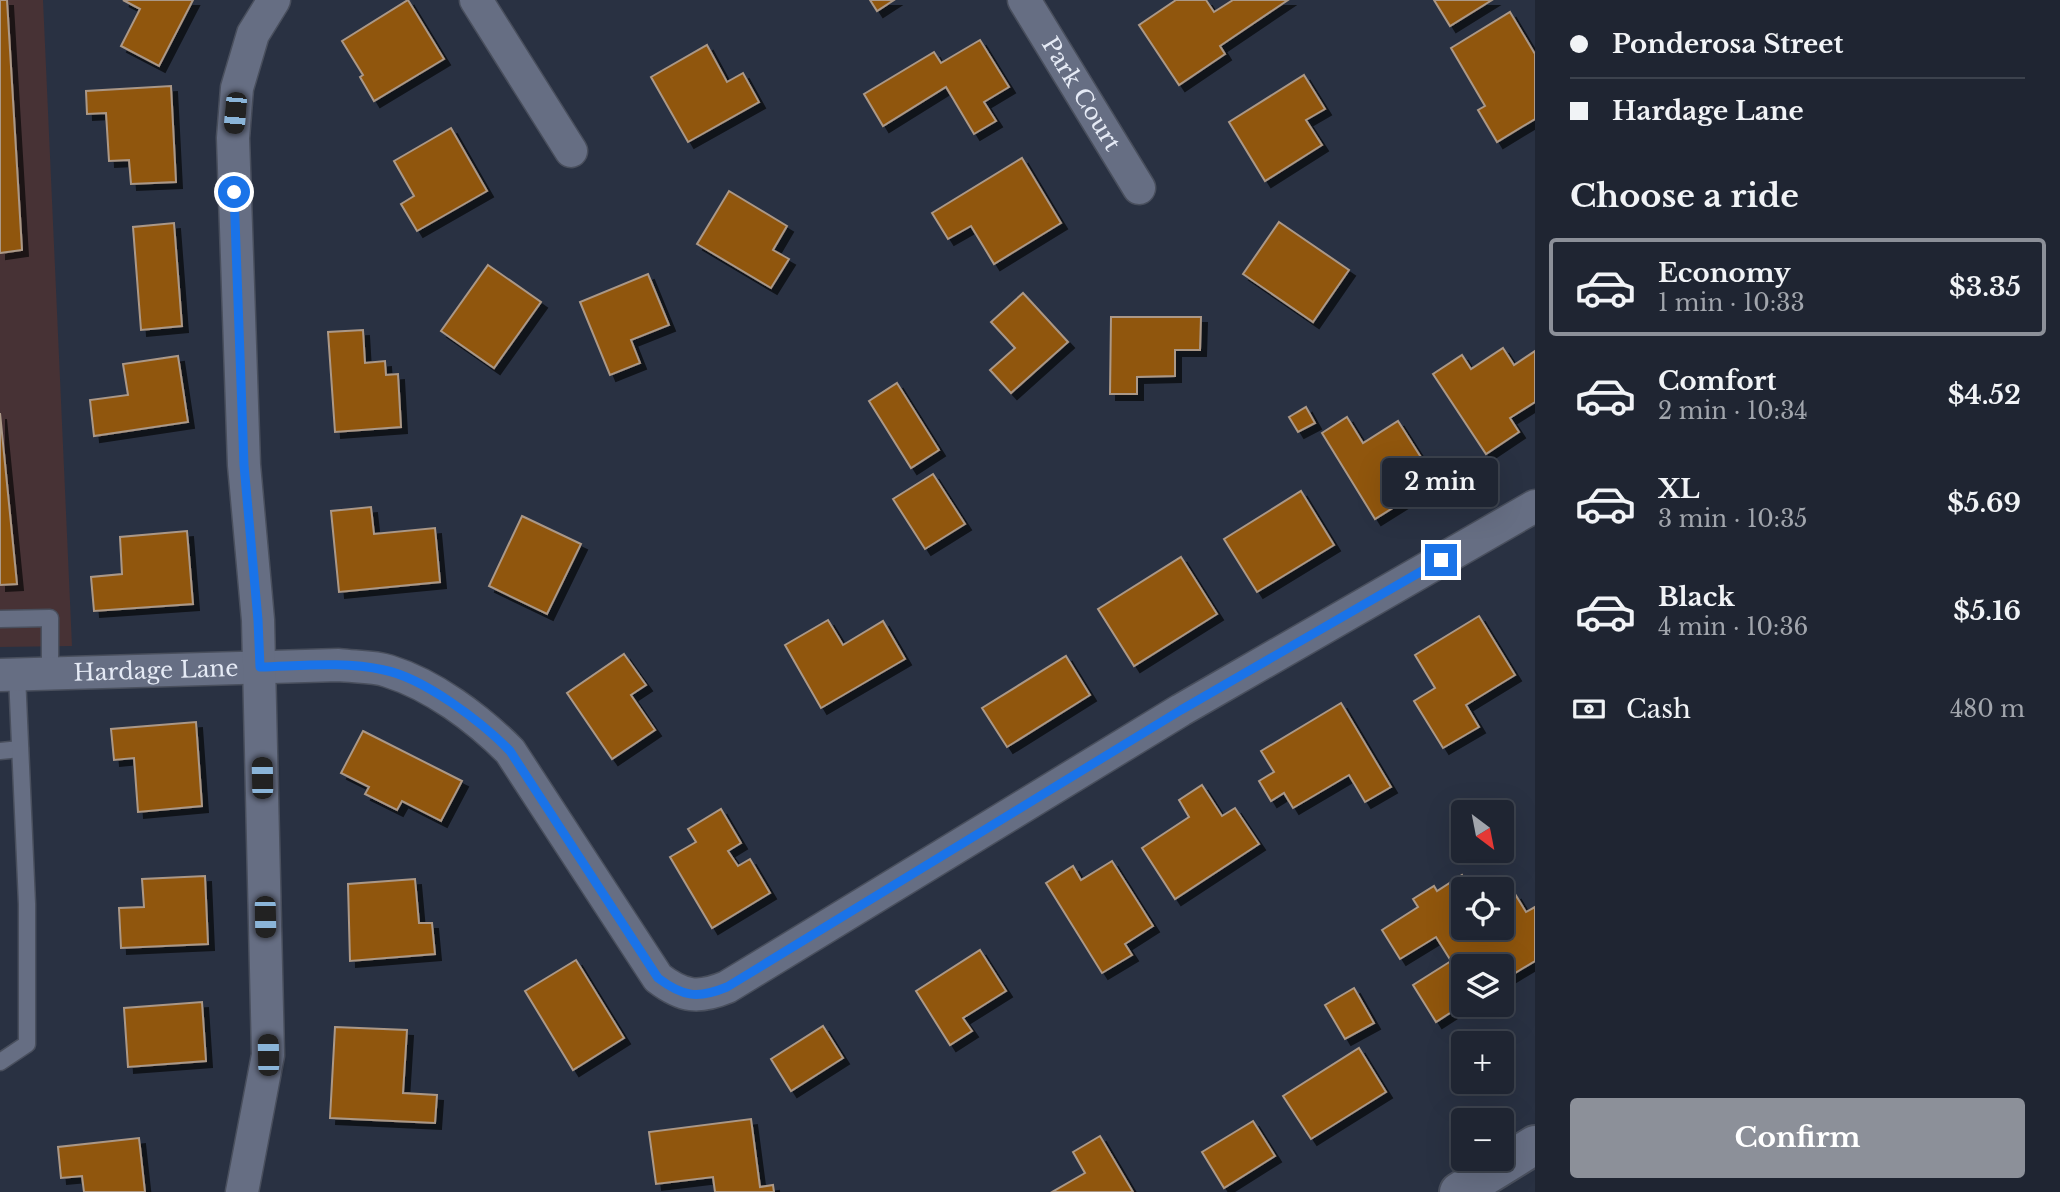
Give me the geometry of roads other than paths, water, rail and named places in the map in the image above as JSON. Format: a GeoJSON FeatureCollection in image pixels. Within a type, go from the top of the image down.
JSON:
{"type":"FeatureCollection","features":[{"type":"Feature","properties":{"kind":"main road"},"geometry":{"type":"LineString","coordinates":[[1459,1192],[1535,1144]]}},
{"type":"Feature","properties":{"kind":"street"},"geometry":{"type":"LineString","coordinates":[[243,1192],[268,1055],[260,667],[244,465],[233,138],[237,88],[253,34],[274,0]]}},
{"type":"Feature","properties":{"kind":"street"},"geometry":{"type":"LineString","coordinates":[[476,0],[571,151]]}},
{"type":"Feature","properties":{"kind":"street","name":"Park Court"},"geometry":{"type":"LineString","coordinates":[[1024,0],[1139,188]]}},
{"type":"Feature","properties":{"kind":"street","name":"Hardage Lane"},"geometry":{"type":"LineString","coordinates":[[8,675],[339,665],[386,670],[423,686],[488,728],[510,751],[658,978],[674,990],[692,995],[708,995],[739,980],[1181,710],[1535,506]]}},
{"type":"Feature","properties":{"kind":"lane"},"geometry":{"type":"LineString","coordinates":[[0,619],[50,618],[50,674]]}},
{"type":"Feature","properties":{"kind":"lane"},"geometry":{"type":"LineString","coordinates":[[0,1062],[27,1044],[27,904],[20,749],[8,675]]}},
{"type":"Feature","properties":{"kind":"lane"},"geometry":{"type":"LineString","coordinates":[[0,751],[20,749]]}}]}
